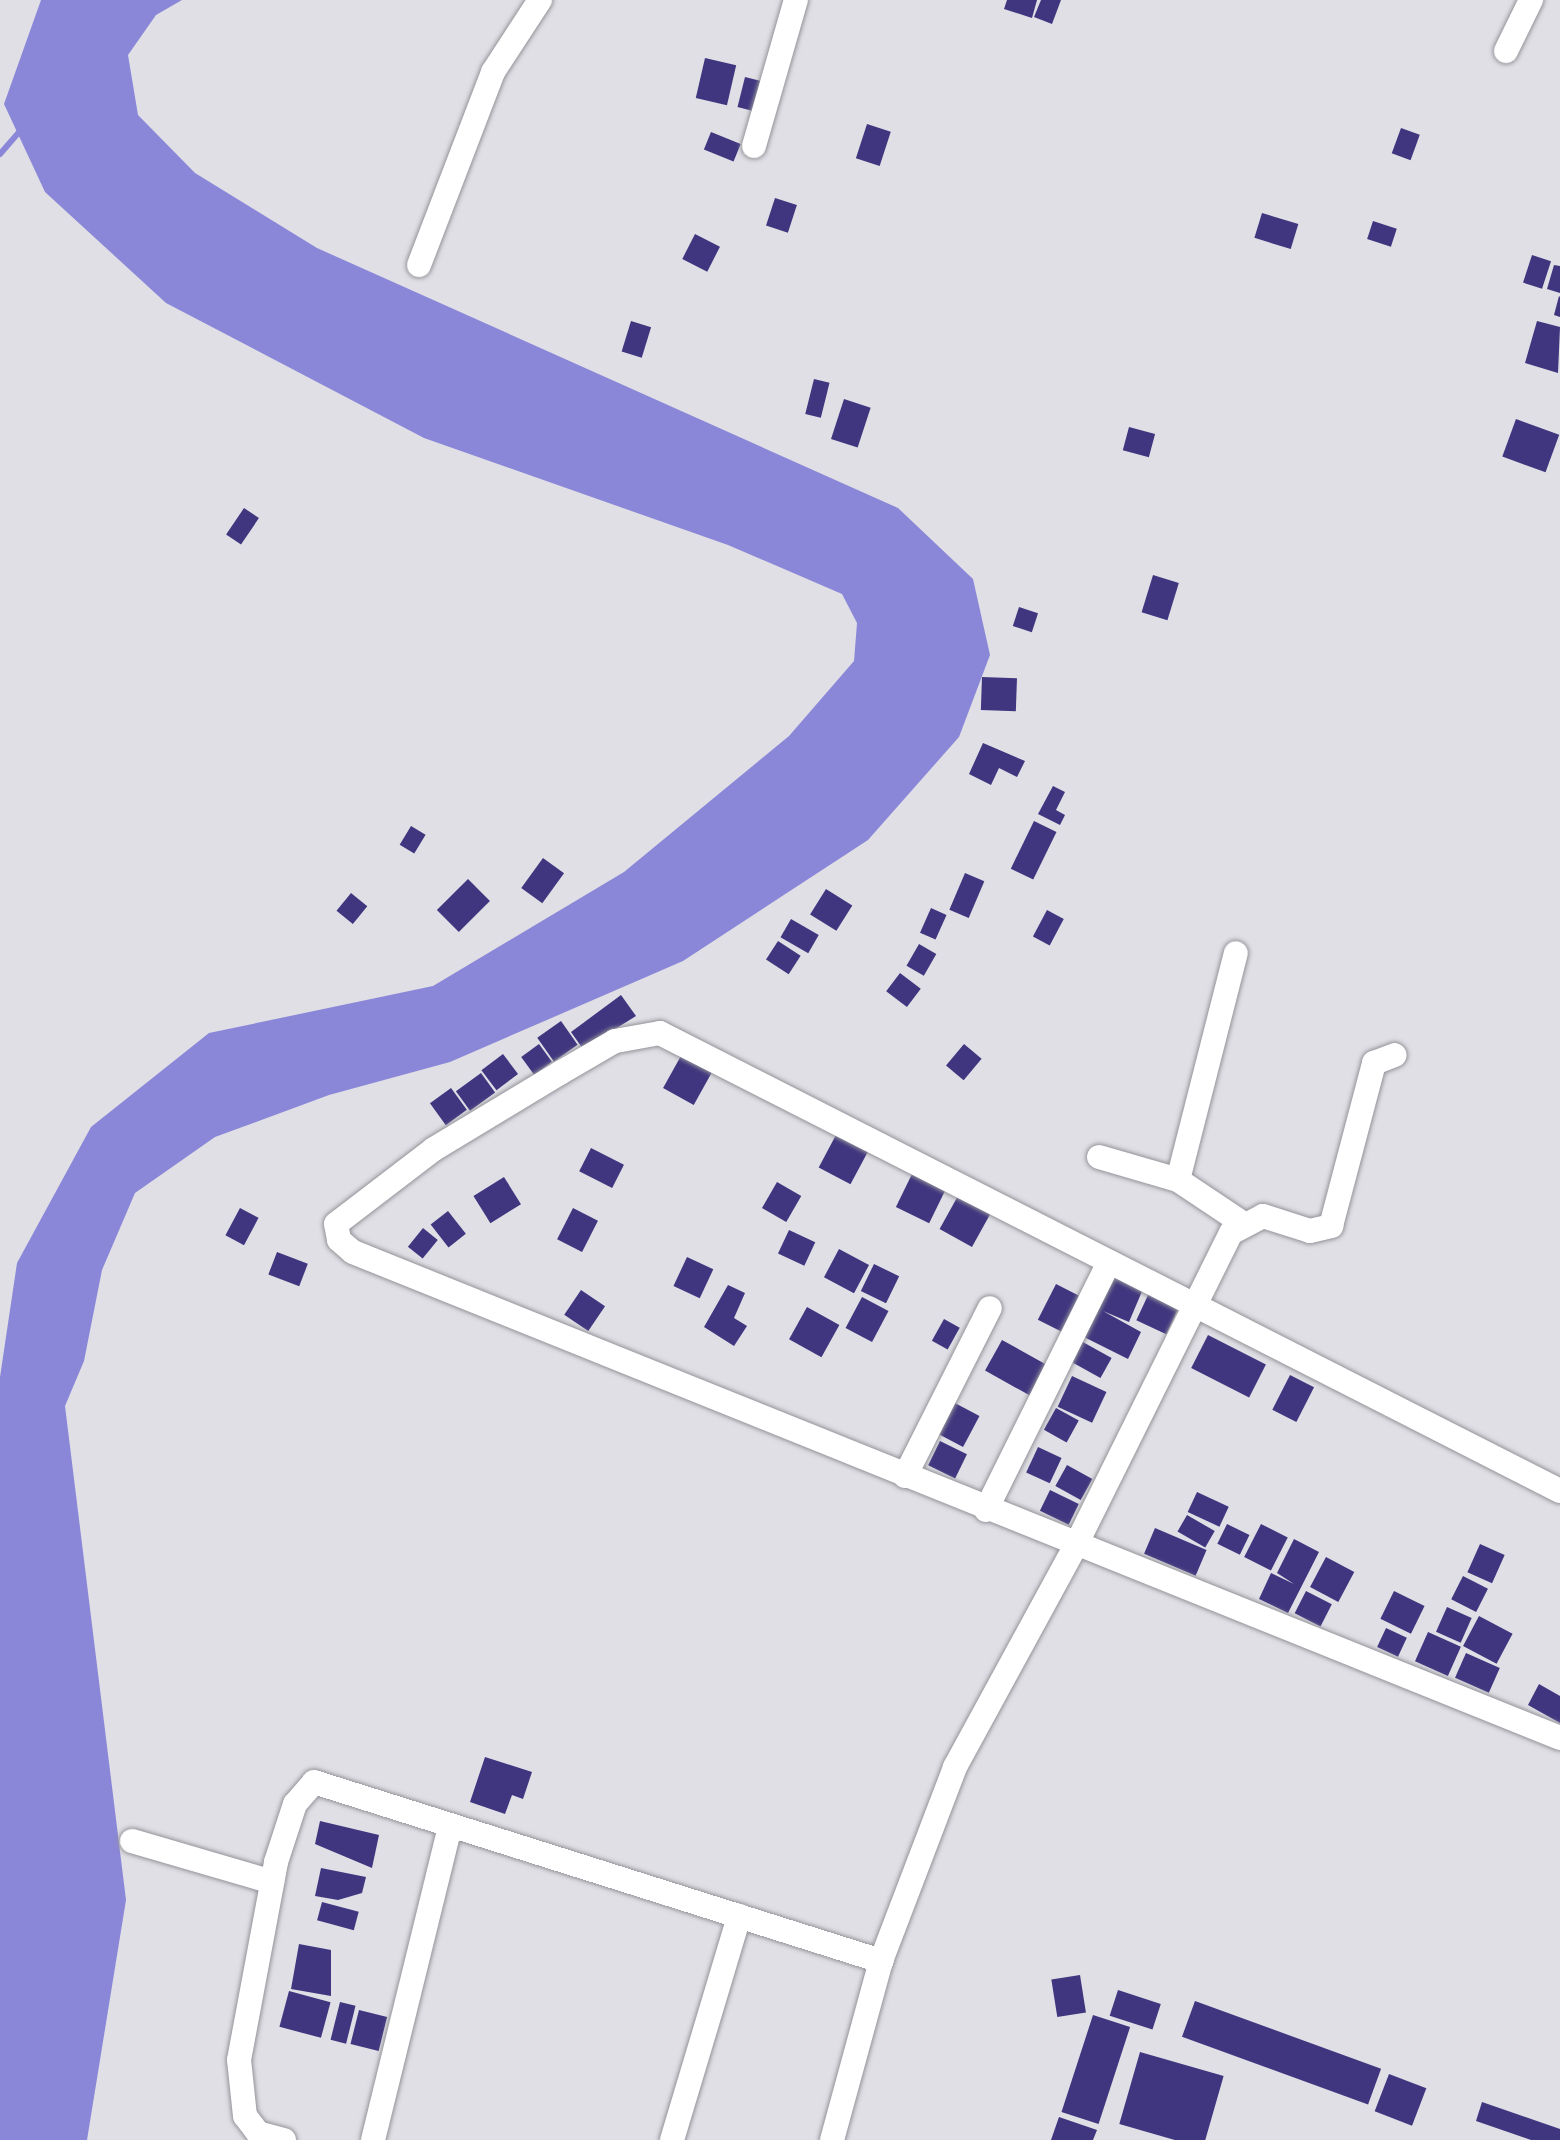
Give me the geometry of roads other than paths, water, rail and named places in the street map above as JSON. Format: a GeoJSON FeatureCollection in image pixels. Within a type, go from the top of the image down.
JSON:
{"type":"FeatureCollection","features":[{"type":"Feature","properties":{"kind":"street"},"geometry":{"type":"LineString","coordinates":[[419,265],[493,72],[540,0]]}},
{"type":"Feature","properties":{"kind":"street"},"geometry":{"type":"LineString","coordinates":[[754,146],[796,0]]}},
{"type":"Feature","properties":{"kind":"street"},"geometry":{"type":"LineString","coordinates":[[1506,51],[1531,0]]}},
{"type":"Feature","properties":{"kind":"street"},"geometry":{"type":"LineString","coordinates":[[1178,1180],[1236,953]]}},
{"type":"Feature","properties":{"kind":"street"},"geometry":{"type":"LineString","coordinates":[[1560,1491],[1193,1306],[700,1049],[649,1032],[615,1041],[434,1149],[336,1224],[339,1240],[353,1252],[1075,1547],[1560,1738]]}},
{"type":"Feature","properties":{"kind":"street"},"geometry":{"type":"LineString","coordinates":[[832,2140],[881,1961],[955,1767],[1075,1547],[1193,1306],[1241,1222],[1263,1216],[1310,1231],[1331,1226],[1374,1063],[1395,1055]]}},
{"type":"Feature","properties":{"kind":"street"},"geometry":{"type":"LineString","coordinates":[[1099,1157],[1178,1180],[1241,1222]]}},
{"type":"Feature","properties":{"kind":"street"},"geometry":{"type":"LineString","coordinates":[[986,1510],[1109,1262]]}},
{"type":"Feature","properties":{"kind":"street"},"geometry":{"type":"LineString","coordinates":[[905,1476],[990,1308]]}},
{"type":"Feature","properties":{"kind":"street"},"geometry":{"type":"LineString","coordinates":[[284,2140],[258,2133],[245,2116],[238,2072],[272,1882],[295,1804],[314,1782],[881,1961]]}},
{"type":"Feature","properties":{"kind":"street"},"geometry":{"type":"LineString","coordinates":[[373,2140],[450,1827]]}},
{"type":"Feature","properties":{"kind":"street"},"geometry":{"type":"LineString","coordinates":[[132,1841],[272,1882]]}},
{"type":"Feature","properties":{"kind":"street"},"geometry":{"type":"LineString","coordinates":[[672,2140],[739,1916]]}},
{"type":"Feature","properties":{"kind":"waterway"},"geometry":{"type":"LineString","coordinates":[[0,154],[21,130]]}}]}
